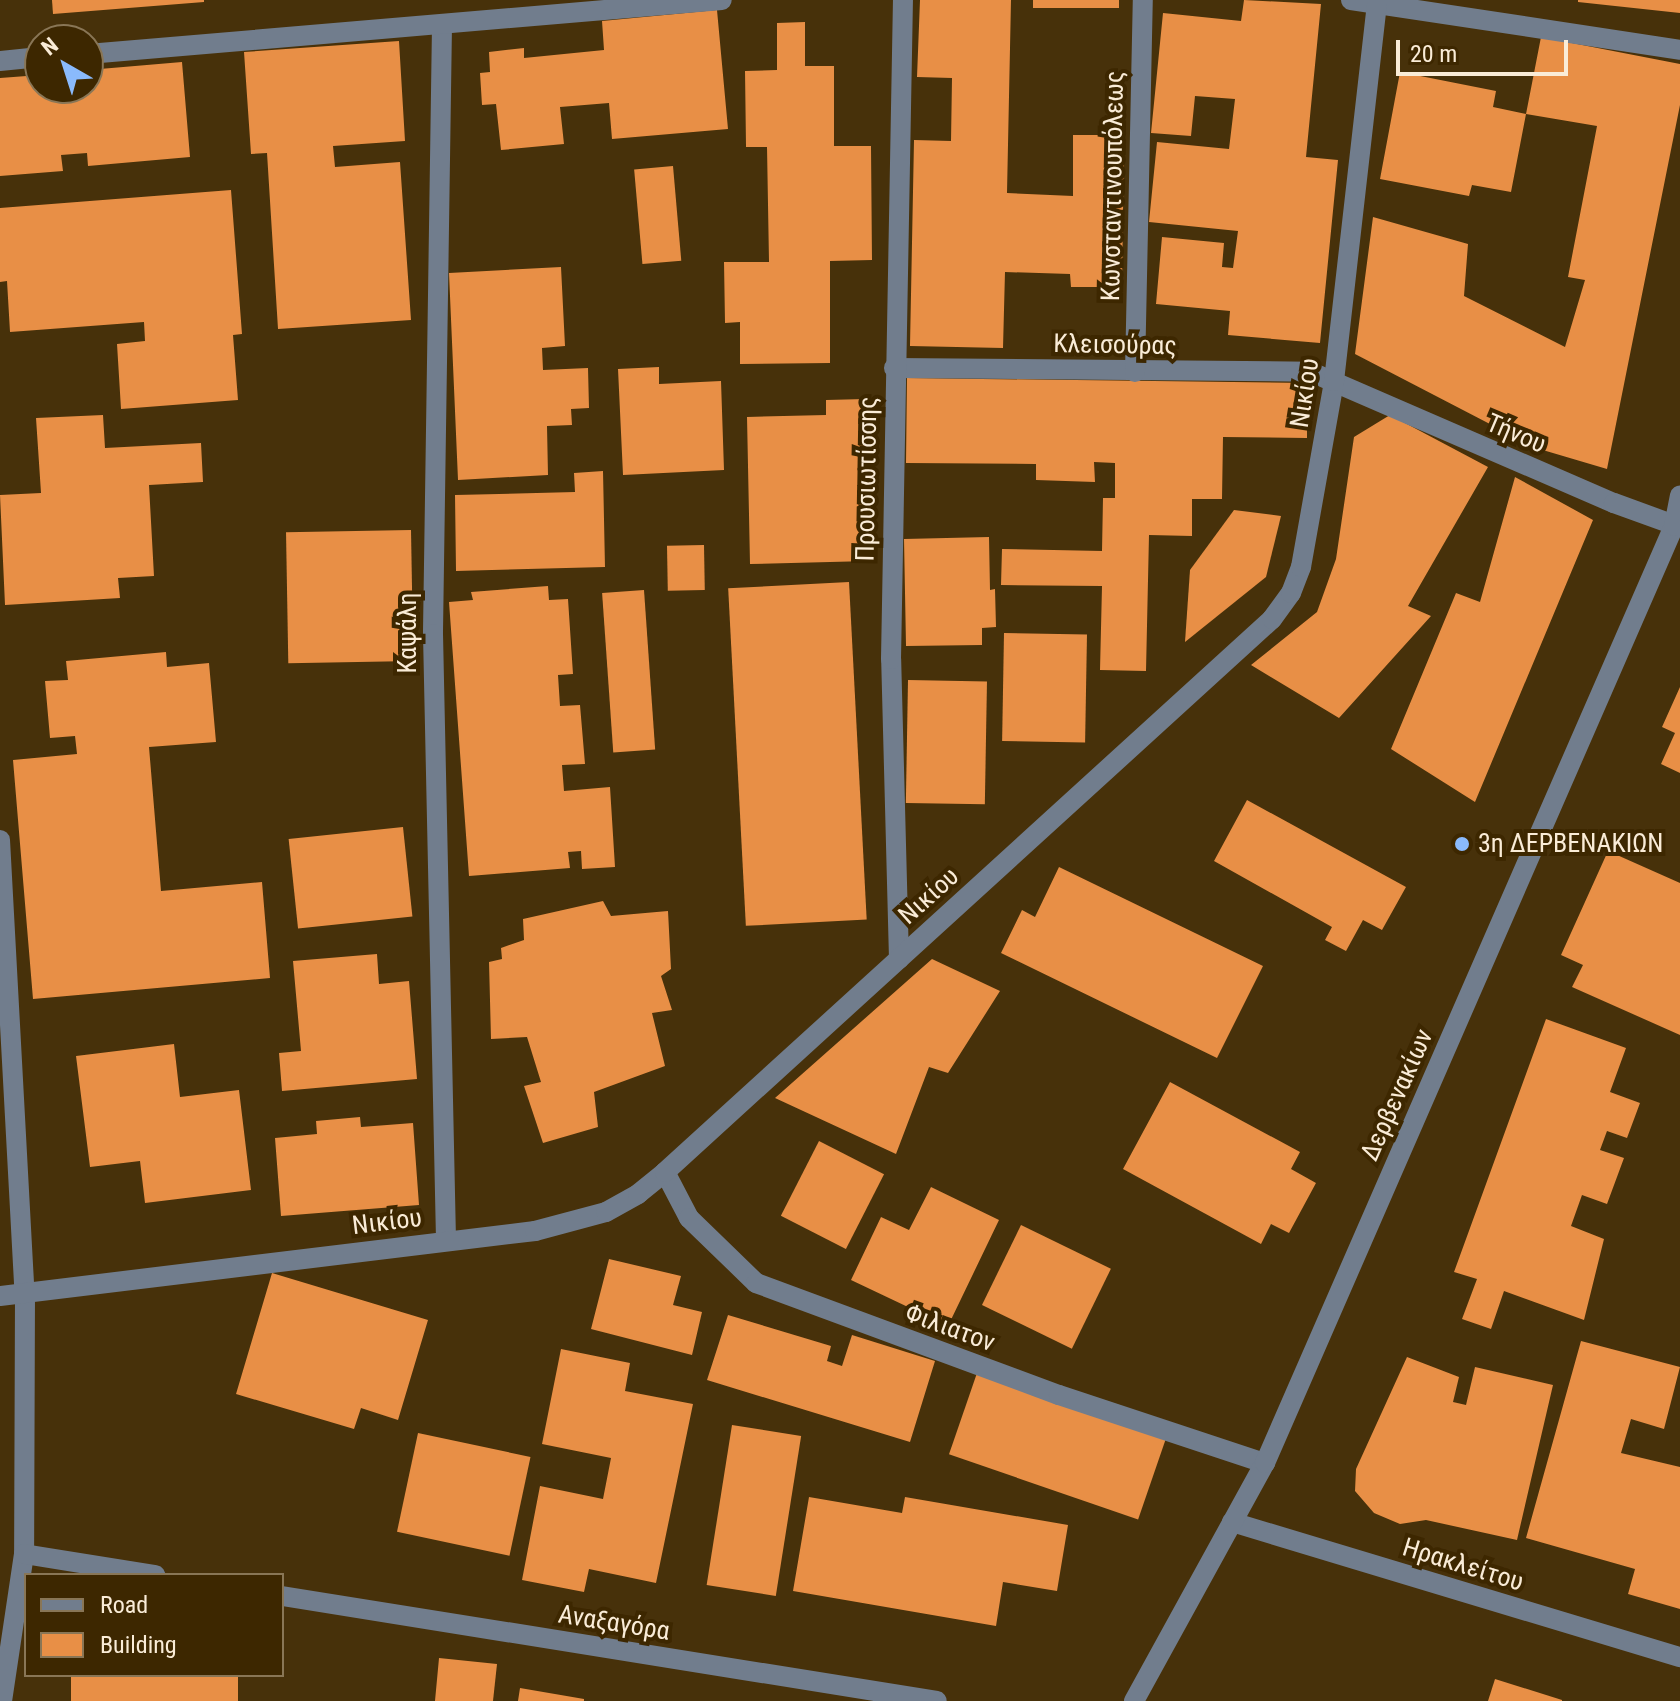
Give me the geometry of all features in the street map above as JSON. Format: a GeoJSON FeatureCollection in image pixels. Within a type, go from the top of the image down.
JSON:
{"type":"FeatureCollection","features":[{"type":"Feature","properties":{"kind":"street"},"geometry":{"type":"LineString","coordinates":[[104,53],[722,0]]}},
{"type":"Feature","properties":{"kind":"street","name":"Προυσιωτίσσης"},"geometry":{"type":"LineString","coordinates":[[899,959],[891,659],[903,0]]}},
{"type":"Feature","properties":{"kind":"street","name":"Κωνσταντινουπόλεως"},"geometry":{"type":"LineString","coordinates":[[1135,372],[1143,0]]}},
{"type":"Feature","properties":{"kind":"street"},"geometry":{"type":"LineString","coordinates":[[1351,0],[1680,50]]}},
{"type":"Feature","properties":{"kind":"street","name":"Νικίου"},"geometry":{"type":"LineString","coordinates":[[0,1296],[535,1231],[595,1215],[638,1194],[1272,619],[1291,593],[1301,567],[1334,381],[1377,6]]}},
{"type":"Feature","properties":{"kind":"street","name":"Καψάλη"},"geometry":{"type":"LineString","coordinates":[[442,25],[433,634],[446,1240]]}},
{"type":"Feature","properties":{"kind":"street"},"geometry":{"type":"LineString","coordinates":[[0,61],[24,59]]}},
{"type":"Feature","properties":{"kind":"street","name":"Κλεισούρας"},"geometry":{"type":"LineString","coordinates":[[894,368],[1311,372],[1334,381]]}},
{"type":"Feature","properties":{"kind":"street","name":"Τήνου"},"geometry":{"type":"LineString","coordinates":[[1334,381],[1401,413],[1677,526]]}},
{"type":"Feature","properties":{"kind":"street","name":"Δερβενακίων"},"geometry":{"type":"LineString","coordinates":[[1134,1701],[1265,1463],[1677,526],[1680,496]]}},
{"type":"Feature","properties":{"kind":"street"},"geometry":{"type":"LineString","coordinates":[[0,840],[7,1069],[25,1295],[24,1554],[2,1701]]}},
{"type":"Feature","properties":{"kind":"street","name":"Φιλιατον"},"geometry":{"type":"LineString","coordinates":[[665,1172],[689,1218],[756,1283],[1059,1395],[1265,1463]]}},
{"type":"Feature","properties":{"kind":"street","name":"Ηρακλείτου"},"geometry":{"type":"LineString","coordinates":[[1232,1522],[1680,1657]]}},
{"type":"Feature","properties":{"kind":"street"},"geometry":{"type":"LineString","coordinates":[[24,1554],[143,1573]]}},
{"type":"Feature","properties":{"kind":"street","name":"Αναξαγόρα"},"geometry":{"type":"LineString","coordinates":[[284,1596],[937,1701]]}},
{"type":"Feature","properties":{"kind":"building"},"geometry":{"type":"Polygon","coordinates":[[[52,0],[204,0],[204,2],[53,14],[52,0]]]}},
{"type":"Feature","properties":{"kind":"building"},"geometry":{"type":"Polygon","coordinates":[[[920,0],[1011,0],[1007,193],[1073,196],[1073,135],[1124,135],[1122,287],[1071,287],[1070,274],[1005,272],[1003,348],[910,346],[914,140],[951,141],[952,78],[917,77],[920,0]]]}},
{"type":"Feature","properties":{"kind":"building"},"geometry":{"type":"Polygon","coordinates":[[[1033,0],[1119,0],[1119,8],[1033,8],[1033,0]]]}},
{"type":"Feature","properties":{"kind":"building"},"geometry":{"type":"Polygon","coordinates":[[[1244,0],[1321,4],[1306,157],[1338,160],[1320,343],[1228,335],[1230,311],[1156,304],[1162,237],[1224,243],[1222,267],[1233,268],[1238,231],[1149,222],[1157,142],[1229,149],[1235,99],[1195,96],[1191,136],[1151,133],[1163,13],[1241,21],[1244,0]]]}},
{"type":"Feature","properties":{"kind":"building"},"geometry":{"type":"Polygon","coordinates":[[[1680,0],[1680,13],[1578,2],[1680,0]]]}},
{"type":"Feature","properties":{"kind":"building"},"geometry":{"type":"Polygon","coordinates":[[[717,10],[728,129],[612,139],[609,103],[560,107],[564,144],[501,150],[496,104],[482,105],[480,73],[490,72],[489,52],[524,48],[524,58],[604,50],[602,21],[717,10]]]}},
{"type":"Feature","properties":{"kind":"building"},"geometry":{"type":"Polygon","coordinates":[[[805,22],[805,66],[834,66],[834,146],[871,146],[872,260],[830,261],[830,363],[740,364],[740,322],[725,323],[724,262],[769,262],[767,147],[746,147],[745,71],[777,70],[777,23],[805,22]]]}},
{"type":"Feature","properties":{"kind":"building"},"geometry":{"type":"Polygon","coordinates":[[[1541,37],[1680,64],[1680,105],[1607,469],[1536,448],[1355,354],[1373,217],[1468,244],[1464,296],[1565,347],[1585,280],[1568,277],[1597,126],[1526,114],[1541,37]]]}},
{"type":"Feature","properties":{"kind":"building"},"geometry":{"type":"Polygon","coordinates":[[[399,41],[405,141],[333,146],[335,167],[400,162],[411,320],[278,329],[267,153],[251,154],[244,52],[399,41]]]}},
{"type":"Feature","properties":{"kind":"building"},"geometry":{"type":"Polygon","coordinates":[[[182,62],[190,157],[88,166],[87,153],[61,155],[63,171],[0,176],[0,78],[24,76],[24,104],[104,104],[104,69],[182,62]]]}},
{"type":"Feature","properties":{"kind":"building"},"geometry":{"type":"Polygon","coordinates":[[[1400,72],[1496,91],[1493,107],[1526,114],[1511,192],[1472,185],[1469,196],[1380,179],[1400,72]]]}},
{"type":"Feature","properties":{"kind":"building"},"geometry":{"type":"Polygon","coordinates":[[[673,166],[681,261],[642,264],[634,169],[673,166]]]}},
{"type":"Feature","properties":{"kind":"building"},"geometry":{"type":"Polygon","coordinates":[[[231,190],[242,334],[233,335],[238,400],[121,409],[117,344],[145,341],[144,322],[10,332],[7,281],[0,282],[0,208],[231,190]]]}},
{"type":"Feature","properties":{"kind":"building"},"geometry":{"type":"Polygon","coordinates":[[[561,267],[565,346],[542,348],[543,370],[588,368],[589,408],[571,409],[572,425],[547,426],[548,475],[458,480],[449,273],[561,267]]]}},
{"type":"Feature","properties":{"kind":"building"},"geometry":{"type":"Polygon","coordinates":[[[659,367],[659,384],[721,381],[724,470],[623,475],[618,369],[659,367]]]}},
{"type":"Feature","properties":{"kind":"building"},"geometry":{"type":"Polygon","coordinates":[[[907,378],[1307,383],[1307,438],[1223,437],[1222,499],[1192,499],[1192,536],[1149,535],[1146,671],[1100,670],[1102,586],[1001,585],[1002,549],[1102,551],[1103,498],[1115,498],[1115,463],[1094,462],[1095,482],[1036,480],[1036,464],[906,463],[907,378]]]}},
{"type":"Feature","properties":{"kind":"building"},"geometry":{"type":"Polygon","coordinates":[[[865,399],[869,561],[750,564],[747,417],[826,415],[826,400],[865,399]]]}},
{"type":"Feature","properties":{"kind":"building"},"geometry":{"type":"Polygon","coordinates":[[[103,415],[105,448],[201,443],[203,482],[149,485],[154,576],[118,578],[120,598],[5,605],[0,495],[41,493],[36,418],[103,415]]]}},
{"type":"Feature","properties":{"kind":"building"},"geometry":{"type":"Polygon","coordinates":[[[1390,415],[1488,467],[1408,606],[1431,616],[1339,718],[1251,665],[1317,612],[1336,559],[1354,437],[1390,415]]]}},
{"type":"Feature","properties":{"kind":"building"},"geometry":{"type":"Polygon","coordinates":[[[603,471],[605,567],[456,571],[455,495],[575,492],[574,473],[603,471]]]}},
{"type":"Feature","properties":{"kind":"building"},"geometry":{"type":"Polygon","coordinates":[[[1515,477],[1593,520],[1475,802],[1391,749],[1456,593],[1480,602],[1515,477]]]}},
{"type":"Feature","properties":{"kind":"building"},"geometry":{"type":"Polygon","coordinates":[[[1234,510],[1281,516],[1266,577],[1185,642],[1190,570],[1234,510]]]}},
{"type":"Feature","properties":{"kind":"building"},"geometry":{"type":"Polygon","coordinates":[[[411,530],[413,661],[288,663],[286,532],[411,530]]]}},
{"type":"Feature","properties":{"kind":"building"},"geometry":{"type":"Polygon","coordinates":[[[989,537],[990,590],[995,589],[996,627],[982,628],[982,645],[906,646],[904,539],[989,537]]]}},
{"type":"Feature","properties":{"kind":"building"},"geometry":{"type":"Polygon","coordinates":[[[704,545],[705,590],[668,591],[667,546],[704,545]]]}},
{"type":"Feature","properties":{"kind":"building"},"geometry":{"type":"Polygon","coordinates":[[[849,582],[867,920],[746,926],[728,588],[849,582]]]}},
{"type":"Feature","properties":{"kind":"building"},"geometry":{"type":"Polygon","coordinates":[[[548,586],[549,600],[568,599],[573,674],[558,675],[560,706],[580,705],[585,764],[562,765],[564,791],[610,787],[615,867],[582,869],[581,851],[568,852],[570,868],[469,876],[449,602],[473,600],[471,592],[548,586]]]}},
{"type":"Feature","properties":{"kind":"building"},"geometry":{"type":"Polygon","coordinates":[[[644,590],[655,750],[613,753],[602,593],[644,590]]]}},
{"type":"Feature","properties":{"kind":"building"},"geometry":{"type":"Polygon","coordinates":[[[1004,633],[1087,634],[1085,742],[1002,741],[1004,633]]]}},
{"type":"Feature","properties":{"kind":"building"},"geometry":{"type":"Polygon","coordinates":[[[166,652],[167,667],[209,663],[216,742],[149,747],[161,891],[262,882],[270,978],[33,999],[13,760],[77,754],[75,736],[50,738],[45,681],[68,680],[66,661],[166,652]]]}},
{"type":"Feature","properties":{"kind":"building"},"geometry":{"type":"Polygon","coordinates":[[[908,680],[987,681],[985,804],[906,803],[908,680]]]}},
{"type":"Feature","properties":{"kind":"building"},"geometry":{"type":"Polygon","coordinates":[[[1680,687],[1680,773],[1661,764],[1675,733],[1662,727],[1680,687]]]}},
{"type":"Feature","properties":{"kind":"building"},"geometry":{"type":"Polygon","coordinates":[[[1247,800],[1406,887],[1382,930],[1363,920],[1346,951],[1325,940],[1332,927],[1214,861],[1247,800]]]}},
{"type":"Feature","properties":{"kind":"building"},"geometry":{"type":"Polygon","coordinates":[[[403,827],[412,917],[298,929],[289,839],[403,827]]]}},
{"type":"Feature","properties":{"kind":"building"},"geometry":{"type":"Polygon","coordinates":[[[1608,851],[1680,883],[1680,1035],[1572,987],[1583,965],[1561,955],[1608,851]]]}},
{"type":"Feature","properties":{"kind":"building"},"geometry":{"type":"Polygon","coordinates":[[[1059,867],[1263,966],[1217,1058],[1001,953],[1022,910],[1035,917],[1059,867]]]}},
{"type":"Feature","properties":{"kind":"building"},"geometry":{"type":"Polygon","coordinates":[[[603,901],[611,916],[668,911],[671,969],[661,976],[672,1010],[652,1013],[665,1066],[594,1092],[598,1127],[543,1143],[524,1086],[541,1082],[527,1037],[491,1039],[489,962],[502,959],[501,948],[524,940],[523,919],[603,901]]]}},
{"type":"Feature","properties":{"kind":"building"},"geometry":{"type":"Polygon","coordinates":[[[377,954],[379,984],[409,981],[417,1079],[282,1091],[279,1053],[301,1051],[293,961],[377,954]]]}},
{"type":"Feature","properties":{"kind":"building"},"geometry":{"type":"Polygon","coordinates":[[[932,959],[1000,991],[948,1073],[929,1067],[896,1154],[775,1098],[932,959]]]}},
{"type":"Feature","properties":{"kind":"building"},"geometry":{"type":"Polygon","coordinates":[[[1546,1019],[1626,1048],[1610,1092],[1640,1103],[1627,1138],[1607,1131],[1600,1150],[1624,1158],[1607,1204],[1582,1195],[1571,1226],[1604,1239],[1584,1320],[1504,1291],[1491,1329],[1462,1319],[1477,1279],[1454,1272],[1546,1019]]]}},
{"type":"Feature","properties":{"kind":"building"},"geometry":{"type":"Polygon","coordinates":[[[174,1044],[180,1097],[239,1090],[251,1190],[145,1203],[140,1161],[90,1167],[76,1056],[174,1044]]]}},
{"type":"Feature","properties":{"kind":"building"},"geometry":{"type":"Polygon","coordinates":[[[1170,1082],[1300,1152],[1291,1169],[1316,1183],[1289,1233],[1271,1224],[1261,1244],[1123,1169],[1170,1082]]]}},
{"type":"Feature","properties":{"kind":"building"},"geometry":{"type":"Polygon","coordinates":[[[360,1117],[361,1127],[413,1123],[419,1205],[281,1216],[275,1138],[317,1134],[316,1121],[360,1117]]]}},
{"type":"Feature","properties":{"kind":"building"},"geometry":{"type":"Polygon","coordinates":[[[819,1141],[884,1174],[846,1249],[781,1216],[819,1141]]]}},
{"type":"Feature","properties":{"kind":"building"},"geometry":{"type":"Polygon","coordinates":[[[931,1187],[999,1220],[948,1326],[851,1280],[881,1217],[909,1230],[931,1187]]]}},
{"type":"Feature","properties":{"kind":"building"},"geometry":{"type":"Polygon","coordinates":[[[1021,1225],[1111,1269],[1072,1349],[982,1305],[1021,1225]]]}},
{"type":"Feature","properties":{"kind":"building"},"geometry":{"type":"Polygon","coordinates":[[[609,1259],[681,1276],[673,1305],[702,1312],[692,1355],[591,1329],[609,1259]]]}},
{"type":"Feature","properties":{"kind":"building"},"geometry":{"type":"Polygon","coordinates":[[[272,1273],[428,1320],[398,1420],[361,1408],[354,1429],[236,1394],[272,1273]]]}},
{"type":"Feature","properties":{"kind":"building"},"geometry":{"type":"Polygon","coordinates":[[[728,1315],[831,1346],[827,1361],[842,1366],[852,1335],[935,1361],[910,1442],[707,1380],[728,1315]]]}},
{"type":"Feature","properties":{"kind":"building"},"geometry":{"type":"Polygon","coordinates":[[[1581,1341],[1680,1367],[1664,1429],[1631,1419],[1621,1453],[1680,1467],[1680,1609],[1628,1594],[1635,1569],[1526,1538],[1581,1341]]]}},
{"type":"Feature","properties":{"kind":"building"},"geometry":{"type":"Polygon","coordinates":[[[561,1349],[630,1363],[625,1391],[693,1404],[656,1583],[589,1569],[584,1592],[522,1580],[540,1486],[603,1499],[611,1458],[542,1444],[561,1349]]]}},
{"type":"Feature","properties":{"kind":"building"},"geometry":{"type":"Polygon","coordinates":[[[1407,1357],[1459,1377],[1453,1402],[1466,1405],[1475,1367],[1553,1385],[1517,1540],[1426,1520],[1400,1524],[1374,1513],[1355,1491],[1356,1469],[1407,1357]]]}},
{"type":"Feature","properties":{"kind":"building"},"geometry":{"type":"Polygon","coordinates":[[[977,1373],[1166,1438],[1138,1519],[949,1454],[977,1373]]]}},
{"type":"Feature","properties":{"kind":"building"},"geometry":{"type":"Polygon","coordinates":[[[732,1425],[801,1436],[776,1596],[707,1585],[732,1425]]]}},
{"type":"Feature","properties":{"kind":"building"},"geometry":{"type":"Polygon","coordinates":[[[418,1433],[530,1457],[509,1556],[397,1532],[418,1433]]]}},
{"type":"Feature","properties":{"kind":"building"},"geometry":{"type":"Polygon","coordinates":[[[809,1497],[902,1513],[905,1497],[1068,1525],[1057,1591],[1003,1582],[996,1626],[793,1591],[809,1497]]]}},
{"type":"Feature","properties":{"kind":"building"},"geometry":{"type":"Polygon","coordinates":[[[439,1658],[497,1664],[493,1701],[435,1701],[439,1658]]]}},
{"type":"Feature","properties":{"kind":"building"},"geometry":{"type":"Polygon","coordinates":[[[71,1677],[238,1677],[238,1701],[71,1701],[71,1677]]]}},
{"type":"Feature","properties":{"kind":"building"},"geometry":{"type":"Polygon","coordinates":[[[1495,1679],[1562,1700],[1562,1701],[1488,1701],[1495,1679]]]}},
{"type":"Feature","properties":{"kind":"building"},"geometry":{"type":"Polygon","coordinates":[[[520,1688],[584,1699],[584,1701],[518,1701],[520,1688]]]}},
{"type":"Feature","properties":{"kind":"place","name":"3η ΔΕΡΒΕΝΑΚΙΩΝ"},"geometry":{"type":"Point","coordinates":[1462,844]}}]}
